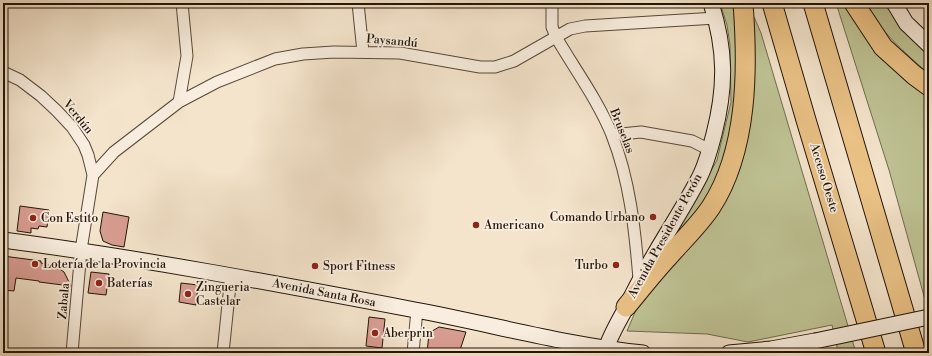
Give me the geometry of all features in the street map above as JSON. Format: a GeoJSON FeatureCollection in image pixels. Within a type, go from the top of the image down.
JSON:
{"type":"FeatureCollection","features":[{"type":"Feature","properties":{"kind":"highway"},"geometry":{"type":"LineString","coordinates":[[626,307],[652,274],[710,209],[725,178],[734,153],[740,129],[743,102],[746,61],[743,3]]}},
{"type":"Feature","properties":{"kind":"highway","name":"Acceso Oeste"},"geometry":{"type":"LineString","coordinates":[[772,3],[876,353]]}},
{"type":"Feature","properties":{"kind":"highway"},"geometry":{"type":"LineString","coordinates":[[813,3],[916,353]]}},
{"type":"Feature","properties":{"kind":"highway"},"geometry":{"type":"LineString","coordinates":[[854,3],[883,47],[914,75],[929,86]]}},
{"type":"Feature","properties":{"kind":"street"},"geometry":{"type":"LineString","coordinates":[[179,102],[187,56],[182,3]]}},
{"type":"Feature","properties":{"kind":"street"},"geometry":{"type":"LineString","coordinates":[[358,3],[363,52]]}},
{"type":"Feature","properties":{"kind":"street","name":"Bruselas"},"geometry":{"type":"LineString","coordinates":[[552,3],[552,27],[556,37],[602,115],[612,135],[624,171],[635,234],[639,279]]}},
{"type":"Feature","properties":{"kind":"street","name":"Avenida Presidente Perón"},"geometry":{"type":"LineString","coordinates":[[606,351],[639,279],[699,178],[710,150],[719,114],[723,85],[722,43],[711,3]]}},
{"type":"Feature","properties":{"kind":"street"},"geometry":{"type":"LineString","coordinates":[[894,3],[906,23],[929,45]]}},
{"type":"Feature","properties":{"kind":"street","name":"Paysandú"},"geometry":{"type":"LineString","coordinates":[[93,175],[114,152],[179,102],[217,82],[275,59],[303,54],[363,52],[400,53],[480,68],[495,67],[514,61],[570,29],[585,26],[716,18]]}},
{"type":"Feature","properties":{"kind":"street","name":"Verdún"},"geometry":{"type":"LineString","coordinates":[[3,72],[20,80],[41,96],[72,127],[84,145],[93,175],[81,250]]}},
{"type":"Feature","properties":{"kind":"street"},"geometry":{"type":"LineString","coordinates":[[612,135],[641,132],[692,141],[710,150]]}},
{"type":"Feature","properties":{"kind":"street","name":"Avenida Santa Rosa"},"geometry":{"type":"LineString","coordinates":[[3,240],[81,250],[231,275],[417,310],[606,351],[643,353]]}},
{"type":"Feature","properties":{"kind":"street","name":"Zabala"},"geometry":{"type":"LineString","coordinates":[[72,353],[81,250]]}},
{"type":"Feature","properties":{"kind":"street"},"geometry":{"type":"LineString","coordinates":[[223,353],[231,275]]}},
{"type":"Feature","properties":{"kind":"street"},"geometry":{"type":"LineString","coordinates":[[413,353],[417,310]]}},
{"type":"Feature","properties":{"kind":"street"},"geometry":{"type":"LineString","coordinates":[[729,353],[771,349],[929,317]]}},
{"type":"Feature","properties":{"kind":"green space"},"geometry":{"type":"Polygon","coordinates":[[[720,3],[739,3],[740,55],[727,156],[700,210],[665,254],[717,160],[731,102],[730,45],[727,25],[720,3]]]}},
{"type":"Feature","properties":{"kind":"green space"},"geometry":{"type":"Polygon","coordinates":[[[836,3],[848,3],[929,94],[929,314],[889,170],[836,3]]]}},
{"type":"Feature","properties":{"kind":"green space"},"geometry":{"type":"Polygon","coordinates":[[[864,3],[892,3],[929,48],[929,74],[885,32],[877,23],[864,3]]]}},
{"type":"Feature","properties":{"kind":"green space"},"geometry":{"type":"Polygon","coordinates":[[[751,17],[754,17],[761,33],[856,353],[828,353],[838,351],[832,325],[748,342],[707,334],[627,331],[636,310],[650,286],[724,196],[751,17]]]}},
{"type":"Feature","properties":{"kind":"building","name":"Con Estito"},"geometry":{"type":"Polygon","coordinates":[[[20,206],[49,210],[47,227],[39,226],[38,229],[31,228],[31,233],[17,231],[20,206]]]}},
{"type":"Feature","properties":{"kind":"building"},"geometry":{"type":"Polygon","coordinates":[[[103,212],[129,217],[124,247],[112,245],[103,241],[100,231],[103,212]]]}},
{"type":"Feature","properties":{"kind":"building"},"geometry":{"type":"Polygon","coordinates":[[[3,256],[41,261],[41,263],[57,267],[64,272],[71,286],[16,278],[14,291],[3,290],[3,256]]]}},
{"type":"Feature","properties":{"kind":"building","name":"Baterías"},"geometry":{"type":"Polygon","coordinates":[[[91,272],[109,274],[106,295],[88,293],[91,272]]]}},
{"type":"Feature","properties":{"kind":"building","name":"Zingueria Castelar"},"geometry":{"type":"Polygon","coordinates":[[[181,283],[198,285],[196,305],[179,302],[181,283]]]}},
{"type":"Feature","properties":{"kind":"building","name":"Aberprin"},"geometry":{"type":"Polygon","coordinates":[[[369,317],[385,319],[382,348],[366,346],[369,317]]]}},
{"type":"Feature","properties":{"kind":"building"},"geometry":{"type":"Polygon","coordinates":[[[439,327],[466,332],[459,353],[427,353],[429,333],[439,327]]]}},
{"type":"Feature","properties":{"kind":"place","name":"Comando Urbano"},"geometry":{"type":"Point","coordinates":[653,217]}},
{"type":"Feature","properties":{"kind":"place","name":"Con Estito"},"geometry":{"type":"Point","coordinates":[33,218]}},
{"type":"Feature","properties":{"kind":"place","name":"Americano"},"geometry":{"type":"Point","coordinates":[476,225]}},
{"type":"Feature","properties":{"kind":"place","name":"Lotería de la Provincia"},"geometry":{"type":"Point","coordinates":[35,264]}},
{"type":"Feature","properties":{"kind":"place","name":"Turbo"},"geometry":{"type":"Point","coordinates":[616,265]}},
{"type":"Feature","properties":{"kind":"place","name":"Sport Fitness"},"geometry":{"type":"Point","coordinates":[315,266]}},
{"type":"Feature","properties":{"kind":"place","name":"Baterías"},"geometry":{"type":"Point","coordinates":[99,283]}},
{"type":"Feature","properties":{"kind":"place","name":"Zingueria Castelar"},"geometry":{"type":"Point","coordinates":[188,294]}},
{"type":"Feature","properties":{"kind":"place","name":"Aberprin"},"geometry":{"type":"Point","coordinates":[375,333]}}]}
